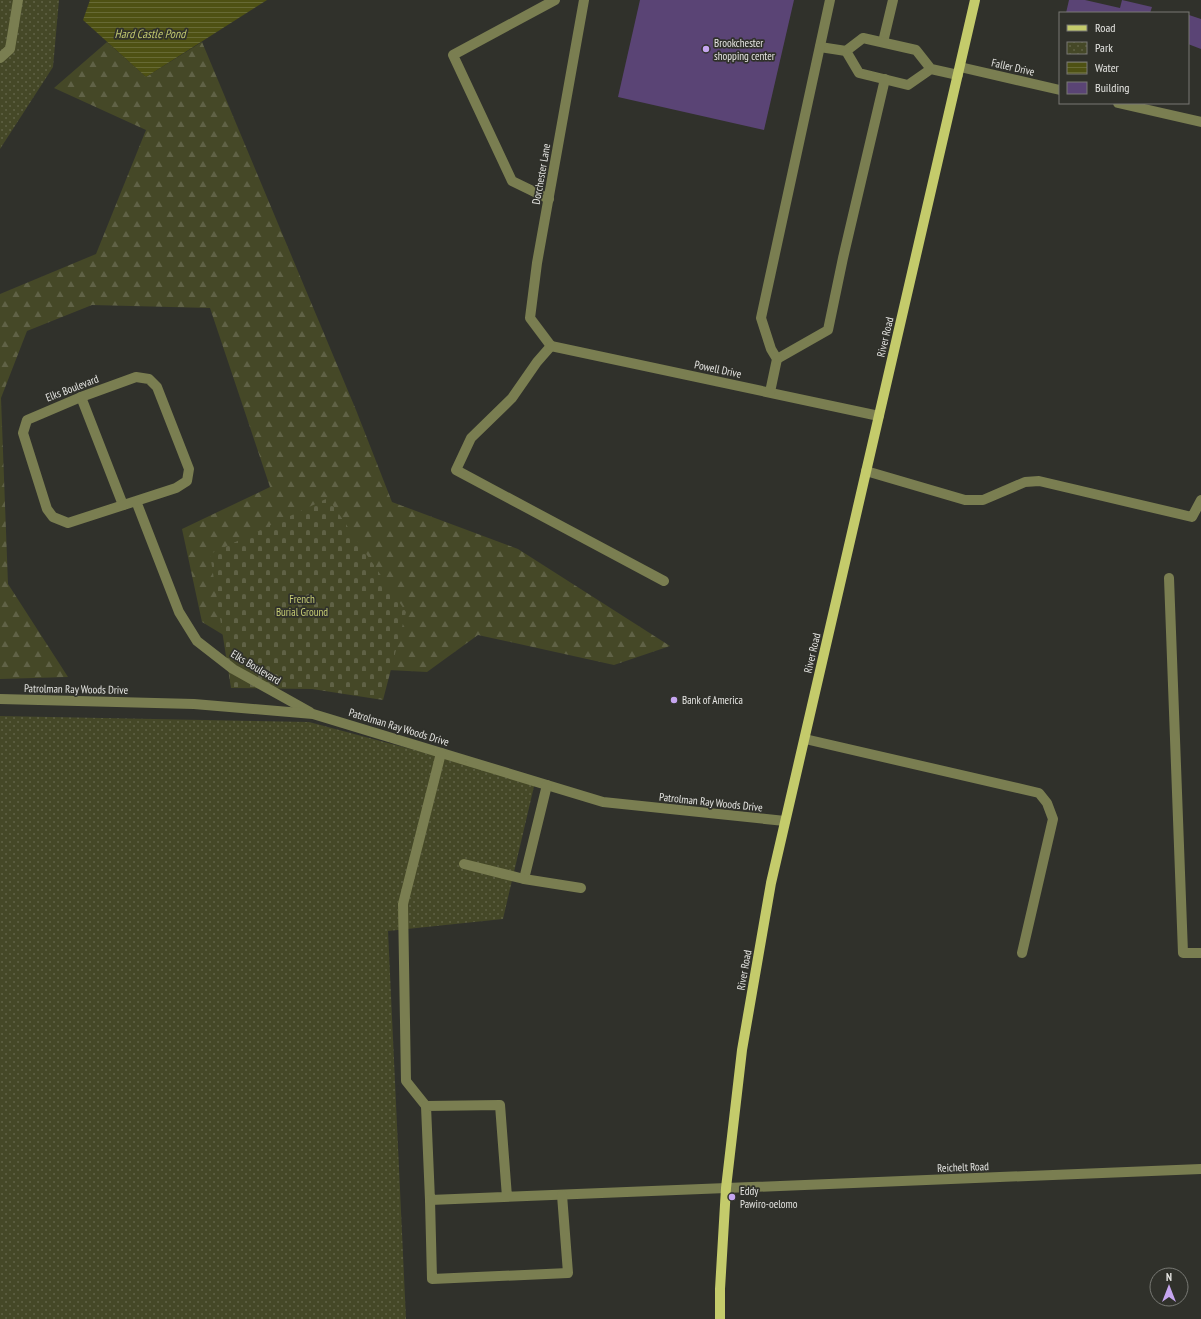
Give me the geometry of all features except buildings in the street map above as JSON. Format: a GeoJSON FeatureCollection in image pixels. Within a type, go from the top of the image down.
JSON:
{"type":"FeatureCollection","features":[{"type":"Feature","properties":{"kind":"main road","name":"River Road"},"geometry":{"type":"LineString","coordinates":[[720,1319],[720,1288],[726,1188],[742,1050],[771,884],[976,0]]}},
{"type":"Feature","properties":{"kind":"street"},"geometry":{"type":"LineString","coordinates":[[0,58],[10,49],[18,0]]}},
{"type":"Feature","properties":{"kind":"street"},"geometry":{"type":"LineString","coordinates":[[549,199],[512,181],[453,55],[555,0]]}},
{"type":"Feature","properties":{"kind":"street","name":"Dorchester Lane"},"geometry":{"type":"LineString","coordinates":[[551,346],[530,318],[538,263],[584,0]]}},
{"type":"Feature","properties":{"kind":"street"},"geometry":{"type":"LineString","coordinates":[[770,392],[777,359],[771,349],[761,318],[830,0]]}},
{"type":"Feature","properties":{"kind":"street"},"geometry":{"type":"LineString","coordinates":[[883,42],[893,0]]}},
{"type":"Feature","properties":{"kind":"street"},"geometry":{"type":"LineString","coordinates":[[820,47],[846,51],[863,38],[916,50],[931,69],[908,85],[859,73],[846,51]]}},
{"type":"Feature","properties":{"kind":"street","name":"Faller Drive"},"geometry":{"type":"LineString","coordinates":[[931,69],[959,71],[1059,90]]}},
{"type":"Feature","properties":{"kind":"street"},"geometry":{"type":"LineString","coordinates":[[777,359],[828,330],[843,258],[885,79]]}},
{"type":"Feature","properties":{"kind":"street"},"geometry":{"type":"LineString","coordinates":[[1122,104],[1201,122]]}},
{"type":"Feature","properties":{"kind":"street"},"geometry":{"type":"LineString","coordinates":[[551,346],[537,362],[512,398],[471,438],[456,470],[664,581]]}},
{"type":"Feature","properties":{"kind":"street","name":"Powell Drive"},"geometry":{"type":"LineString","coordinates":[[551,346],[879,416]]}},
{"type":"Feature","properties":{"kind":"street","name":"Elks Boulevard"},"geometry":{"type":"LineString","coordinates":[[136,377],[149,379],[157,387],[189,468],[187,481],[176,488],[136,501],[68,523],[53,517],[46,509],[23,433],[27,420],[81,397],[136,377]]}},
{"type":"Feature","properties":{"kind":"street"},"geometry":{"type":"LineString","coordinates":[[81,397],[123,505]]}},
{"type":"Feature","properties":{"kind":"street"},"geometry":{"type":"LineString","coordinates":[[866,471],[965,500],[983,500],[1025,482],[1039,481],[1192,517],[1201,500]]}},
{"type":"Feature","properties":{"kind":"street","name":"Elks Boulevard"},"geometry":{"type":"LineString","coordinates":[[136,501],[180,612],[197,641],[233,669],[313,714]]}},
{"type":"Feature","properties":{"kind":"street"},"geometry":{"type":"LineString","coordinates":[[1169,578],[1183,952],[1201,953]]}},
{"type":"Feature","properties":{"kind":"street","name":"Patrolman Ray Woods Drive"},"geometry":{"type":"LineString","coordinates":[[0,699],[194,704],[313,714],[603,802],[785,822]]}},
{"type":"Feature","properties":{"kind":"street"},"geometry":{"type":"LineString","coordinates":[[805,739],[1039,793],[1047,803],[1053,819],[1022,953]]}},
{"type":"Feature","properties":{"kind":"street"},"geometry":{"type":"LineString","coordinates":[[441,753],[403,904],[406,1082],[426,1106],[432,1279],[568,1273],[562,1195]]}},
{"type":"Feature","properties":{"kind":"street"},"geometry":{"type":"LineString","coordinates":[[524,878],[547,785]]}},
{"type":"Feature","properties":{"kind":"street"},"geometry":{"type":"LineString","coordinates":[[464,864],[524,878],[581,888]]}},
{"type":"Feature","properties":{"kind":"street"},"geometry":{"type":"LineString","coordinates":[[426,1106],[500,1105],[507,1197]]}},
{"type":"Feature","properties":{"kind":"street","name":"Reichelt Road"},"geometry":{"type":"LineString","coordinates":[[430,1200],[1201,1170]]}},
{"type":"Feature","properties":{"kind":"green space"},"geometry":{"type":"Polygon","coordinates":[[[0,0],[59,0],[53,67],[0,149],[0,0]]]}},
{"type":"Feature","properties":{"kind":"green space"},"geometry":{"type":"Polygon","coordinates":[[[107,42],[146,77],[202,42],[356,410],[392,502],[518,549],[670,646],[614,665],[478,635],[427,672],[271,664],[202,622],[182,529],[270,487],[210,308],[92,305],[27,331],[1,398],[8,584],[68,677],[0,679],[0,294],[96,254],[146,130],[54,88],[107,42]]]}},
{"type":"Feature","properties":{"kind":"green space","name":"French Burial Ground"},"geometry":{"type":"Polygon","coordinates":[[[328,498],[406,612],[383,700],[312,689],[231,688],[210,554],[328,498]]]}},
{"type":"Feature","properties":{"kind":"green space"},"geometry":{"type":"Polygon","coordinates":[[[0,716],[309,722],[535,782],[503,919],[388,931],[406,1319],[0,1319],[0,716]]]}},
{"type":"Feature","properties":{"kind":"water","name":"Hard Castle Pond"},"geometry":{"type":"Polygon","coordinates":[[[90,0],[267,0],[146,77],[83,20],[90,0]]]}},
{"type":"Feature","properties":{"kind":"place","name":"Brookchester shopping center"},"geometry":{"type":"Point","coordinates":[706,49]}},
{"type":"Feature","properties":{"kind":"place","name":"Bank of America"},"geometry":{"type":"Point","coordinates":[674,700]}},
{"type":"Feature","properties":{"kind":"place","name":"Eddy Pawiro-oelomo"},"geometry":{"type":"Point","coordinates":[732,1197]}}]}
